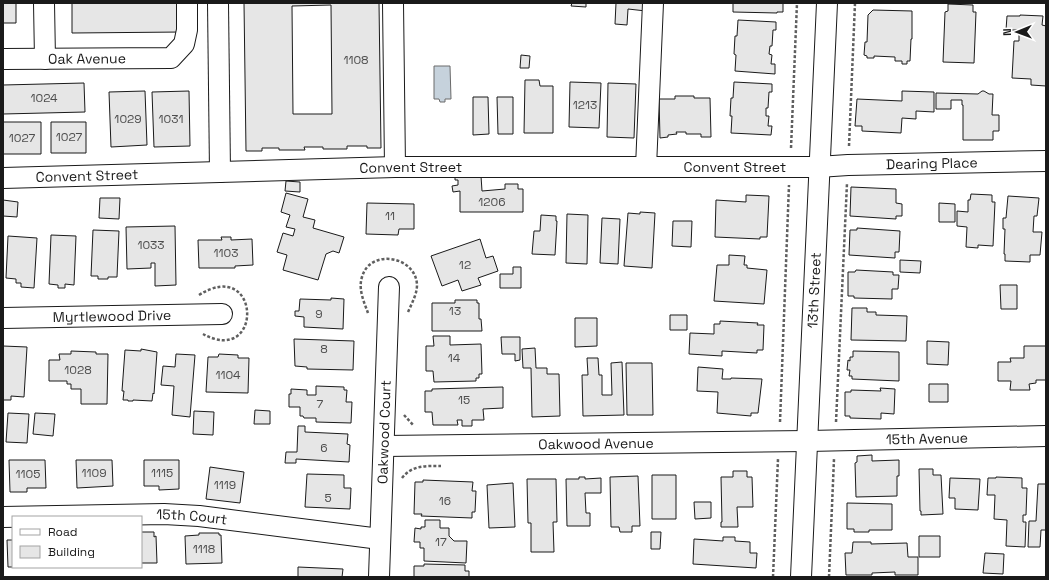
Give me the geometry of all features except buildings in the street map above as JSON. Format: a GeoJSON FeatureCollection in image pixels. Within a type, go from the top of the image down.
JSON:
{"type":"FeatureCollection","features":[{"type":"Feature","properties":{"kind":"street"},"geometry":{"type":"LineString","coordinates":[[44,3],[45,59]]}},
{"type":"Feature","properties":{"kind":"street","name":"Oak Avenue"},"geometry":{"type":"LineString","coordinates":[[3,60],[171,58],[184,44],[187,30],[187,3]]}},
{"type":"Feature","properties":{"kind":"street"},"geometry":{"type":"LineString","coordinates":[[218,3],[220,172]]}},
{"type":"Feature","properties":{"kind":"street"},"geometry":{"type":"LineString","coordinates":[[393,3],[395,167]]}},
{"type":"Feature","properties":{"kind":"street"},"geometry":{"type":"LineString","coordinates":[[646,167],[653,3]]}},
{"type":"Feature","properties":{"kind":"street","name":"13th Street"},"geometry":{"type":"LineString","coordinates":[[801,577],[808,441],[818,167],[827,3]]}},
{"type":"Feature","properties":{"kind":"street","name":"Dearing Place"},"geometry":{"type":"LineString","coordinates":[[818,167],[1046,160]]}},
{"type":"Feature","properties":{"kind":"street","name":"Convent Street"},"geometry":{"type":"LineString","coordinates":[[3,178],[395,167],[818,167]]}},
{"type":"Feature","properties":{"kind":"street","name":"Oakwood Court"},"geometry":{"type":"LineString","coordinates":[[379,577],[389,287]]}},
{"type":"Feature","properties":{"kind":"street","name":"Myrtlewood Drive"},"geometry":{"type":"LineString","coordinates":[[3,318],[222,314]]}},
{"type":"Feature","properties":{"kind":"street","name":"15th Avenue"},"geometry":{"type":"LineString","coordinates":[[808,441],[1046,436]]}},
{"type":"Feature","properties":{"kind":"street","name":"Oakwood Avenue"},"geometry":{"type":"LineString","coordinates":[[384,446],[779,450],[808,441]]}},
{"type":"Feature","properties":{"kind":"street","name":"15th Court"},"geometry":{"type":"LineString","coordinates":[[57,516],[164,514],[199,516],[380,539]]}},
{"type":"Feature","properties":{"kind":"path"},"geometry":{"type":"LineString","coordinates":[[773,577],[798,3]]}},
{"type":"Feature","properties":{"kind":"path"},"geometry":{"type":"LineString","coordinates":[[829,577],[855,3]]}},
{"type":"Feature","properties":{"kind":"path"},"geometry":{"type":"LineString","coordinates":[[370,319],[362,296],[361,277],[364,271],[376,260],[391,258],[406,264],[414,275],[417,284],[416,292],[406,316]]}},
{"type":"Feature","properties":{"kind":"path"},"geometry":{"type":"LineString","coordinates":[[402,411],[410,423],[419,428]]}},
{"type":"Feature","properties":{"kind":"path"},"geometry":{"type":"LineString","coordinates":[[770,459],[779,450]]}},
{"type":"Feature","properties":{"kind":"path"},"geometry":{"type":"LineString","coordinates":[[398,483],[404,475],[413,469],[423,466],[446,466]]}},
{"type":"Feature","properties":{"kind":"shaded area"},"geometry":{"type":"Polygon","coordinates":[[[434,66],[450,66],[451,99],[445,99],[445,102],[440,102],[439,99],[434,99],[434,66]]]}}]}
